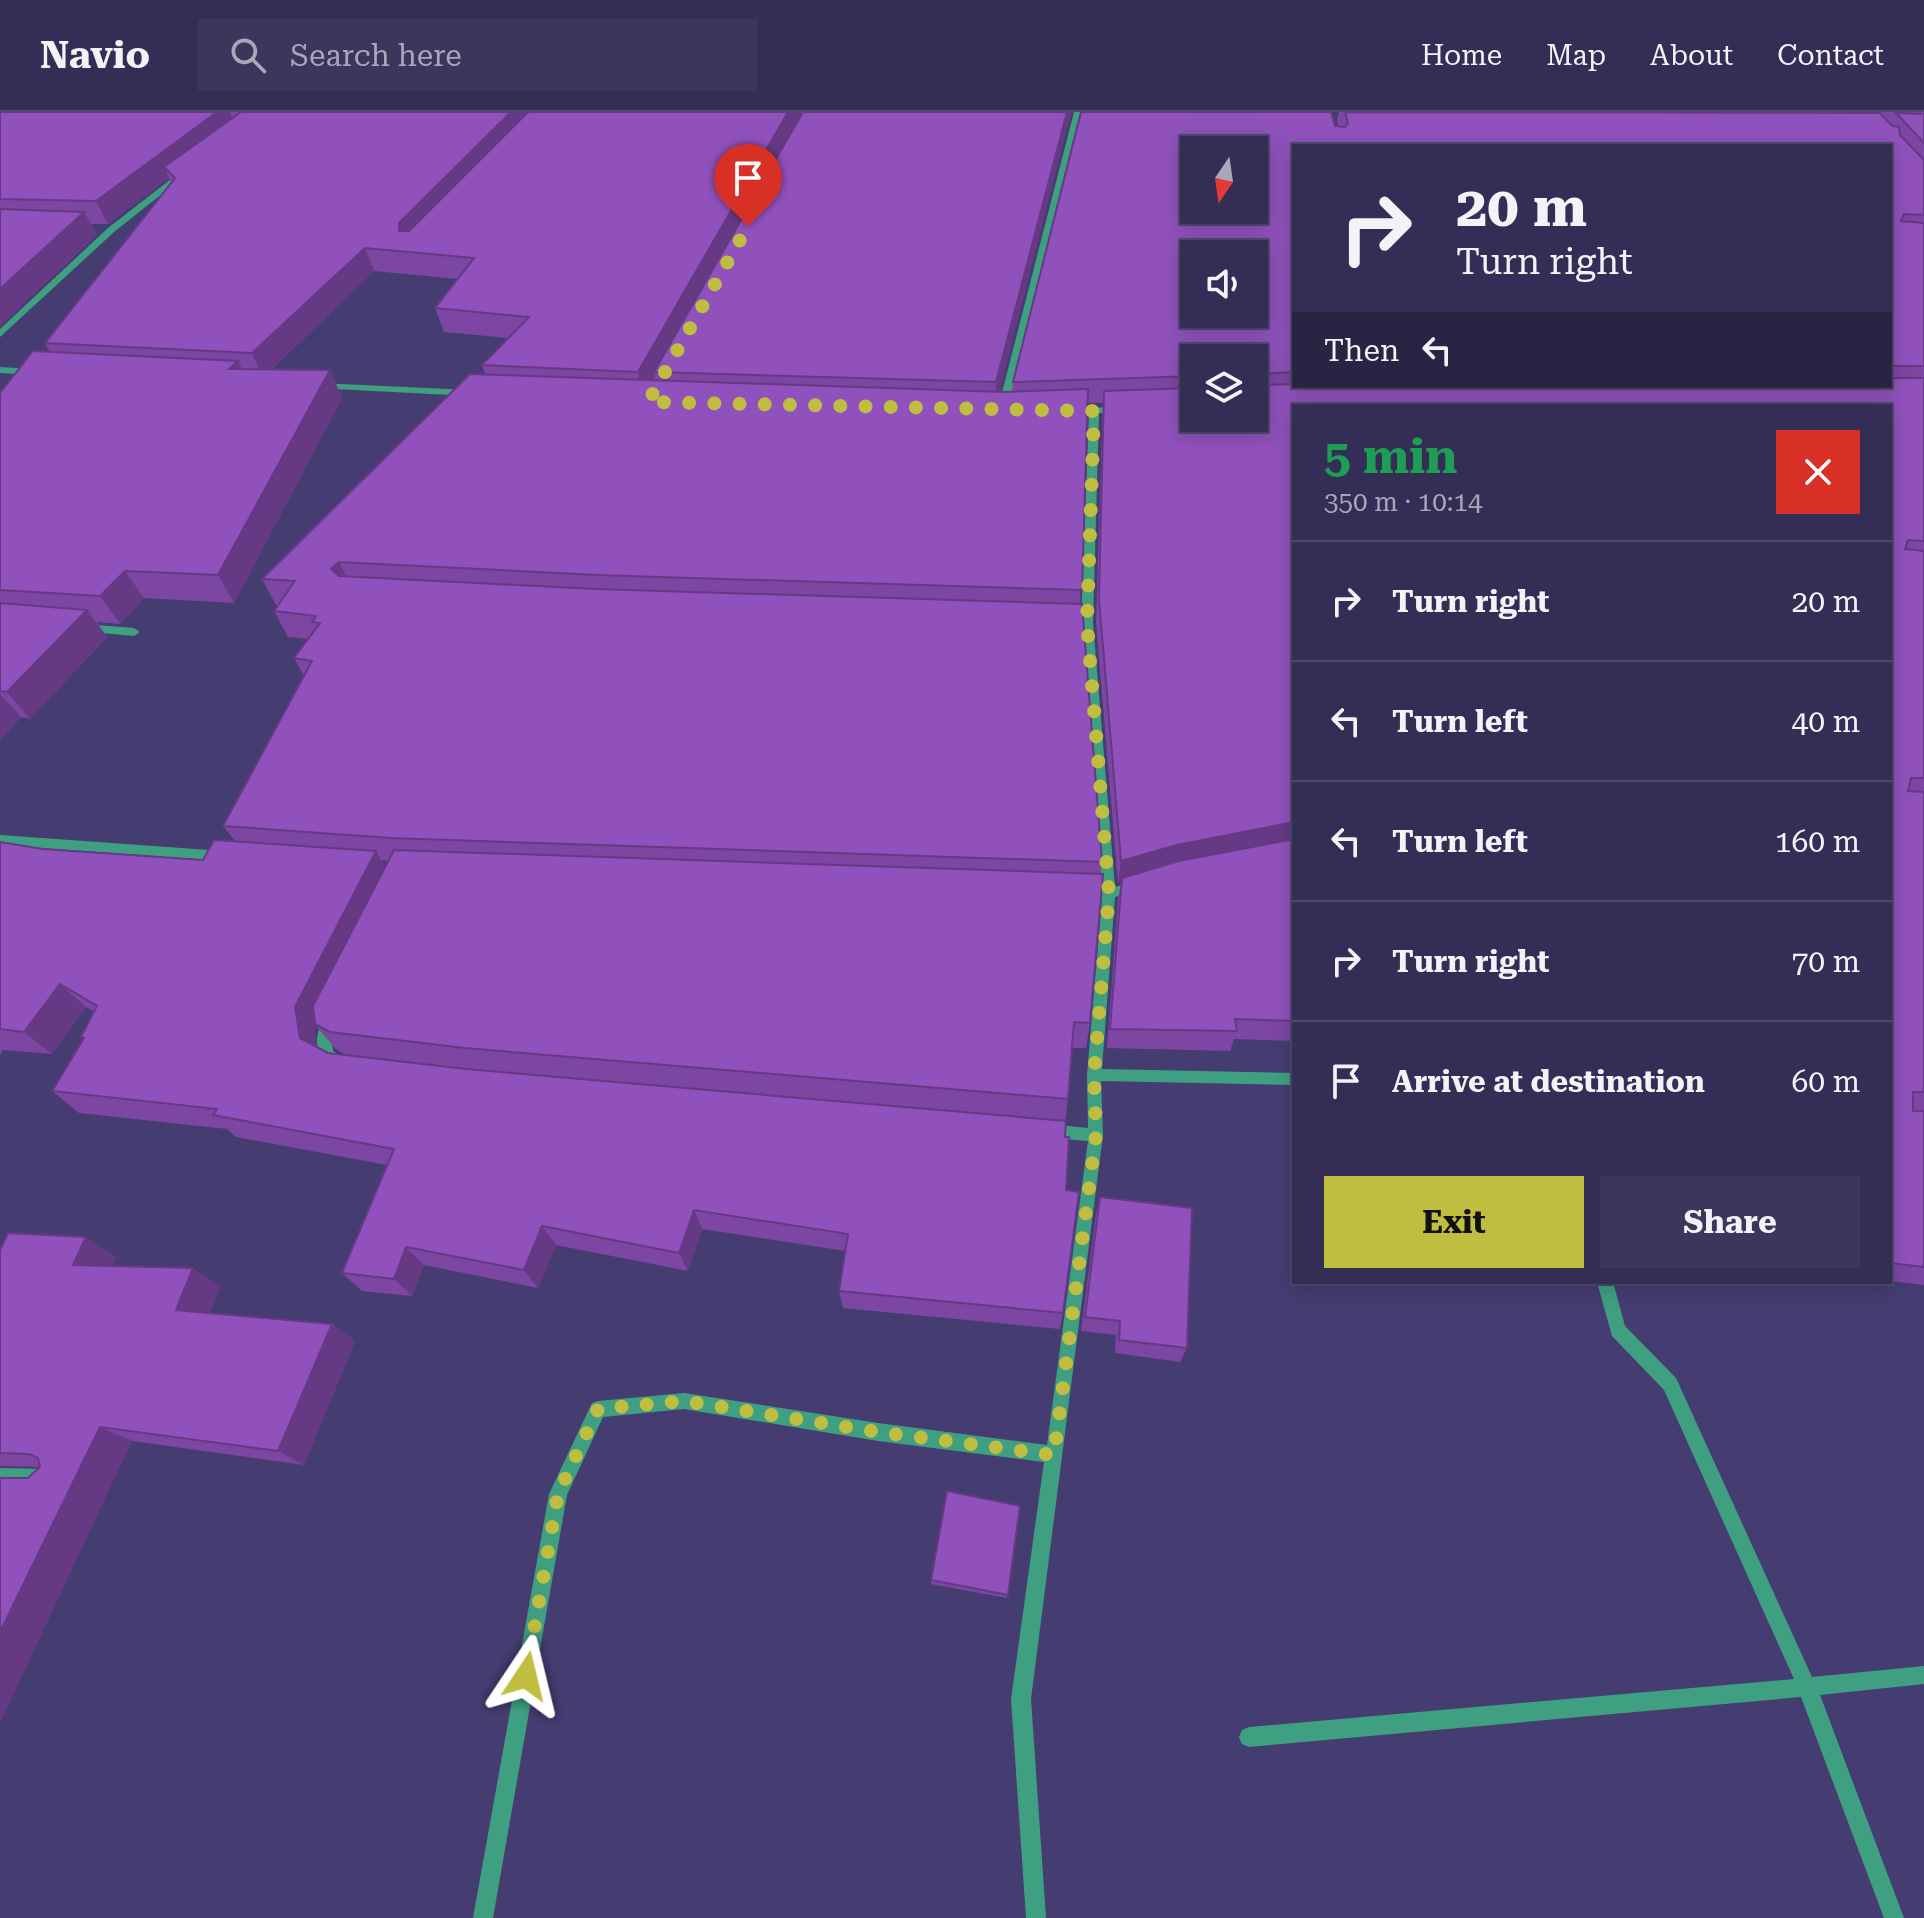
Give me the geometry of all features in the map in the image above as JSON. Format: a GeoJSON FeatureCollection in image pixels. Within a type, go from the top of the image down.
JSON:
{"type":"FeatureCollection","features":[{"type":"Feature","properties":{"kind":"street"},"geometry":{"type":"LineString","coordinates":[[1002,412],[1078,112]]}},
{"type":"Feature","properties":{"kind":"street"},"geometry":{"type":"LineString","coordinates":[[0,334],[111,230],[193,167]]}},
{"type":"Feature","properties":{"kind":"street"},"geometry":{"type":"LineString","coordinates":[[95,230],[111,230]]}},
{"type":"Feature","properties":{"kind":"street"},"geometry":{"type":"LineString","coordinates":[[0,370],[47,372]]}},
{"type":"Feature","properties":{"kind":"street"},"geometry":{"type":"LineString","coordinates":[[300,385],[474,393]]}},
{"type":"Feature","properties":{"kind":"street"},"geometry":{"type":"LineString","coordinates":[[1063,411],[1137,409]]}},
{"type":"Feature","properties":{"kind":"street"},"geometry":{"type":"LineString","coordinates":[[986,411],[1017,412]]}},
{"type":"Feature","properties":{"kind":"street"},"geometry":{"type":"LineString","coordinates":[[1036,1918],[1021,1699],[1096,1135],[1094,1075],[1109,894],[1087,623],[1094,411]]}},
{"type":"Feature","properties":{"kind":"street"},"geometry":{"type":"LineString","coordinates":[[1071,622],[1087,623]]}},
{"type":"Feature","properties":{"kind":"street"},"geometry":{"type":"LineString","coordinates":[[75,628],[134,632]]}},
{"type":"Feature","properties":{"kind":"street"},"geometry":{"type":"LineString","coordinates":[[0,840],[234,857]]}},
{"type":"Feature","properties":{"kind":"street"},"geometry":{"type":"LineString","coordinates":[[1062,892],[1109,894],[1147,883]]}},
{"type":"Feature","properties":{"kind":"street"},"geometry":{"type":"LineString","coordinates":[[337,1004],[324,1031],[326,1054],[347,1066],[362,1067]]}},
{"type":"Feature","properties":{"kind":"street"},"geometry":{"type":"LineString","coordinates":[[1094,1075],[1292,1079]]}},
{"type":"Feature","properties":{"kind":"street"},"geometry":{"type":"LineString","coordinates":[[1033,1130],[1096,1135]]}},
{"type":"Feature","properties":{"kind":"street"},"geometry":{"type":"LineString","coordinates":[[1606,1284],[1618,1330],[1670,1384],[1807,1687],[1894,1918]]}},
{"type":"Feature","properties":{"kind":"street"},"geometry":{"type":"LineString","coordinates":[[483,1918],[558,1494],[598,1409],[684,1401],[878,1432],[1054,1455]]}},
{"type":"Feature","properties":{"kind":"street"},"geometry":{"type":"LineString","coordinates":[[0,1477],[64,1479]]}},
{"type":"Feature","properties":{"kind":"street"},"geometry":{"type":"LineString","coordinates":[[1249,1737],[1924,1675]]}},
{"type":"Feature","properties":{"kind":"building"},"geometry":{"type":"Polygon","coordinates":[[[0,112],[217,112],[96,201],[0,199],[0,112]]]}},
{"type":"Feature","properties":{"kind":"building"},"geometry":{"type":"Polygon","coordinates":[[[241,112],[511,112],[399,223],[399,231],[409,231],[528,112],[788,112],[638,372],[482,365],[529,317],[435,308],[474,258],[365,248],[252,353],[45,343],[175,178],[164,167],[241,112]]]}},
{"type":"Feature","properties":{"kind":"building"},"geometry":{"type":"Polygon","coordinates":[[[803,112],[1067,112],[996,382],[654,372],[803,112]]]}},
{"type":"Feature","properties":{"kind":"building"},"geometry":{"type":"Polygon","coordinates":[[[1081,112],[1331,112],[1335,126],[1345,127],[1348,123],[1345,112],[1880,113],[1892,126],[1899,127],[1900,135],[1924,160],[1924,215],[1904,214],[1901,221],[1924,223],[1924,366],[1892,366],[1892,144],[1292,144],[1292,372],[1268,373],[1268,344],[1180,344],[1180,376],[1013,382],[1081,112]]]}},
{"type":"Feature","properties":{"kind":"building"},"geometry":{"type":"Polygon","coordinates":[[[1896,113],[1924,114],[1924,143],[1896,113]]]}},
{"type":"Feature","properties":{"kind":"building"},"geometry":{"type":"Polygon","coordinates":[[[0,209],[84,212],[0,289],[0,209]]]}},
{"type":"Feature","properties":{"kind":"building"},"geometry":{"type":"Polygon","coordinates":[[[33,351],[238,361],[229,369],[330,370],[218,575],[125,571],[100,596],[0,590],[0,393],[33,351]]]}},
{"type":"Feature","properties":{"kind":"building"},"geometry":{"type":"Polygon","coordinates":[[[470,374],[1003,392],[1088,389],[1082,590],[597,575],[339,562],[331,569],[339,576],[596,589],[1082,604],[1102,862],[391,838],[223,826],[312,661],[294,658],[320,623],[312,622],[316,616],[274,611],[295,581],[262,579],[470,374]]]}},
{"type":"Feature","properties":{"kind":"building"},"geometry":{"type":"Polygon","coordinates":[[[1892,378],[1924,378],[1924,541],[1908,540],[1905,549],[1924,551],[1924,778],[1911,778],[1908,791],[1924,792],[1924,1092],[1913,1092],[1913,1111],[1924,1111],[1924,1267],[1892,1263],[1892,404],[1292,404],[1292,822],[1177,845],[1121,861],[1099,599],[1104,391],[1180,388],[1180,432],[1268,432],[1268,385],[1292,384],[1292,388],[1892,388],[1892,378]]]}},
{"type":"Feature","properties":{"kind":"building"},"geometry":{"type":"Polygon","coordinates":[[[0,603],[87,610],[7,692],[0,691],[0,603]]]}},
{"type":"Feature","properties":{"kind":"building"},"geometry":{"type":"Polygon","coordinates":[[[1292,839],[1292,1021],[1235,1019],[1237,1031],[1110,1029],[1122,878],[1179,861],[1292,839]]]}},
{"type":"Feature","properties":{"kind":"building"},"geometry":{"type":"Polygon","coordinates":[[[214,840],[376,851],[295,1007],[300,1038],[328,1053],[466,1069],[1066,1121],[1065,1137],[1069,1137],[1066,1190],[1079,1192],[1063,1313],[839,1291],[848,1234],[694,1210],[679,1253],[542,1226],[524,1270],[406,1247],[394,1279],[342,1273],[394,1149],[213,1115],[217,1109],[52,1091],[84,1038],[81,1037],[97,1006],[60,984],[24,1032],[0,1029],[0,842],[43,849],[203,860],[214,840]]]}},
{"type":"Feature","properties":{"kind":"building"},"geometry":{"type":"Polygon","coordinates":[[[394,850],[1103,874],[1090,1023],[1074,1022],[1068,1099],[465,1048],[330,1032],[315,1024],[313,1006],[394,850]]]}},
{"type":"Feature","properties":{"kind":"building"},"geometry":{"type":"Polygon","coordinates":[[[1100,1197],[1192,1208],[1187,1348],[1119,1340],[1120,1321],[1085,1317],[1100,1197]]]}},
{"type":"Feature","properties":{"kind":"building"},"geometry":{"type":"Polygon","coordinates":[[[8,1233],[86,1237],[73,1265],[193,1268],[176,1310],[332,1324],[278,1451],[100,1427],[0,1632],[0,1478],[28,1478],[40,1467],[38,1458],[29,1454],[0,1453],[0,1250],[8,1233]]]}},
{"type":"Feature","properties":{"kind":"building"},"geometry":{"type":"Polygon","coordinates":[[[947,1491],[1020,1506],[1008,1595],[931,1580],[947,1491]]]}},
{"type":"Feature","properties":{"kind":"route"},"geometry":{"type":"LineString","coordinates":[[526,1676],[558,1494],[598,1409],[684,1401],[878,1432],[1054,1455],[1096,1135],[1094,1075],[1109,894],[1087,623],[1094,411],[1002,412],[648,402],[748,226]]}}]}
